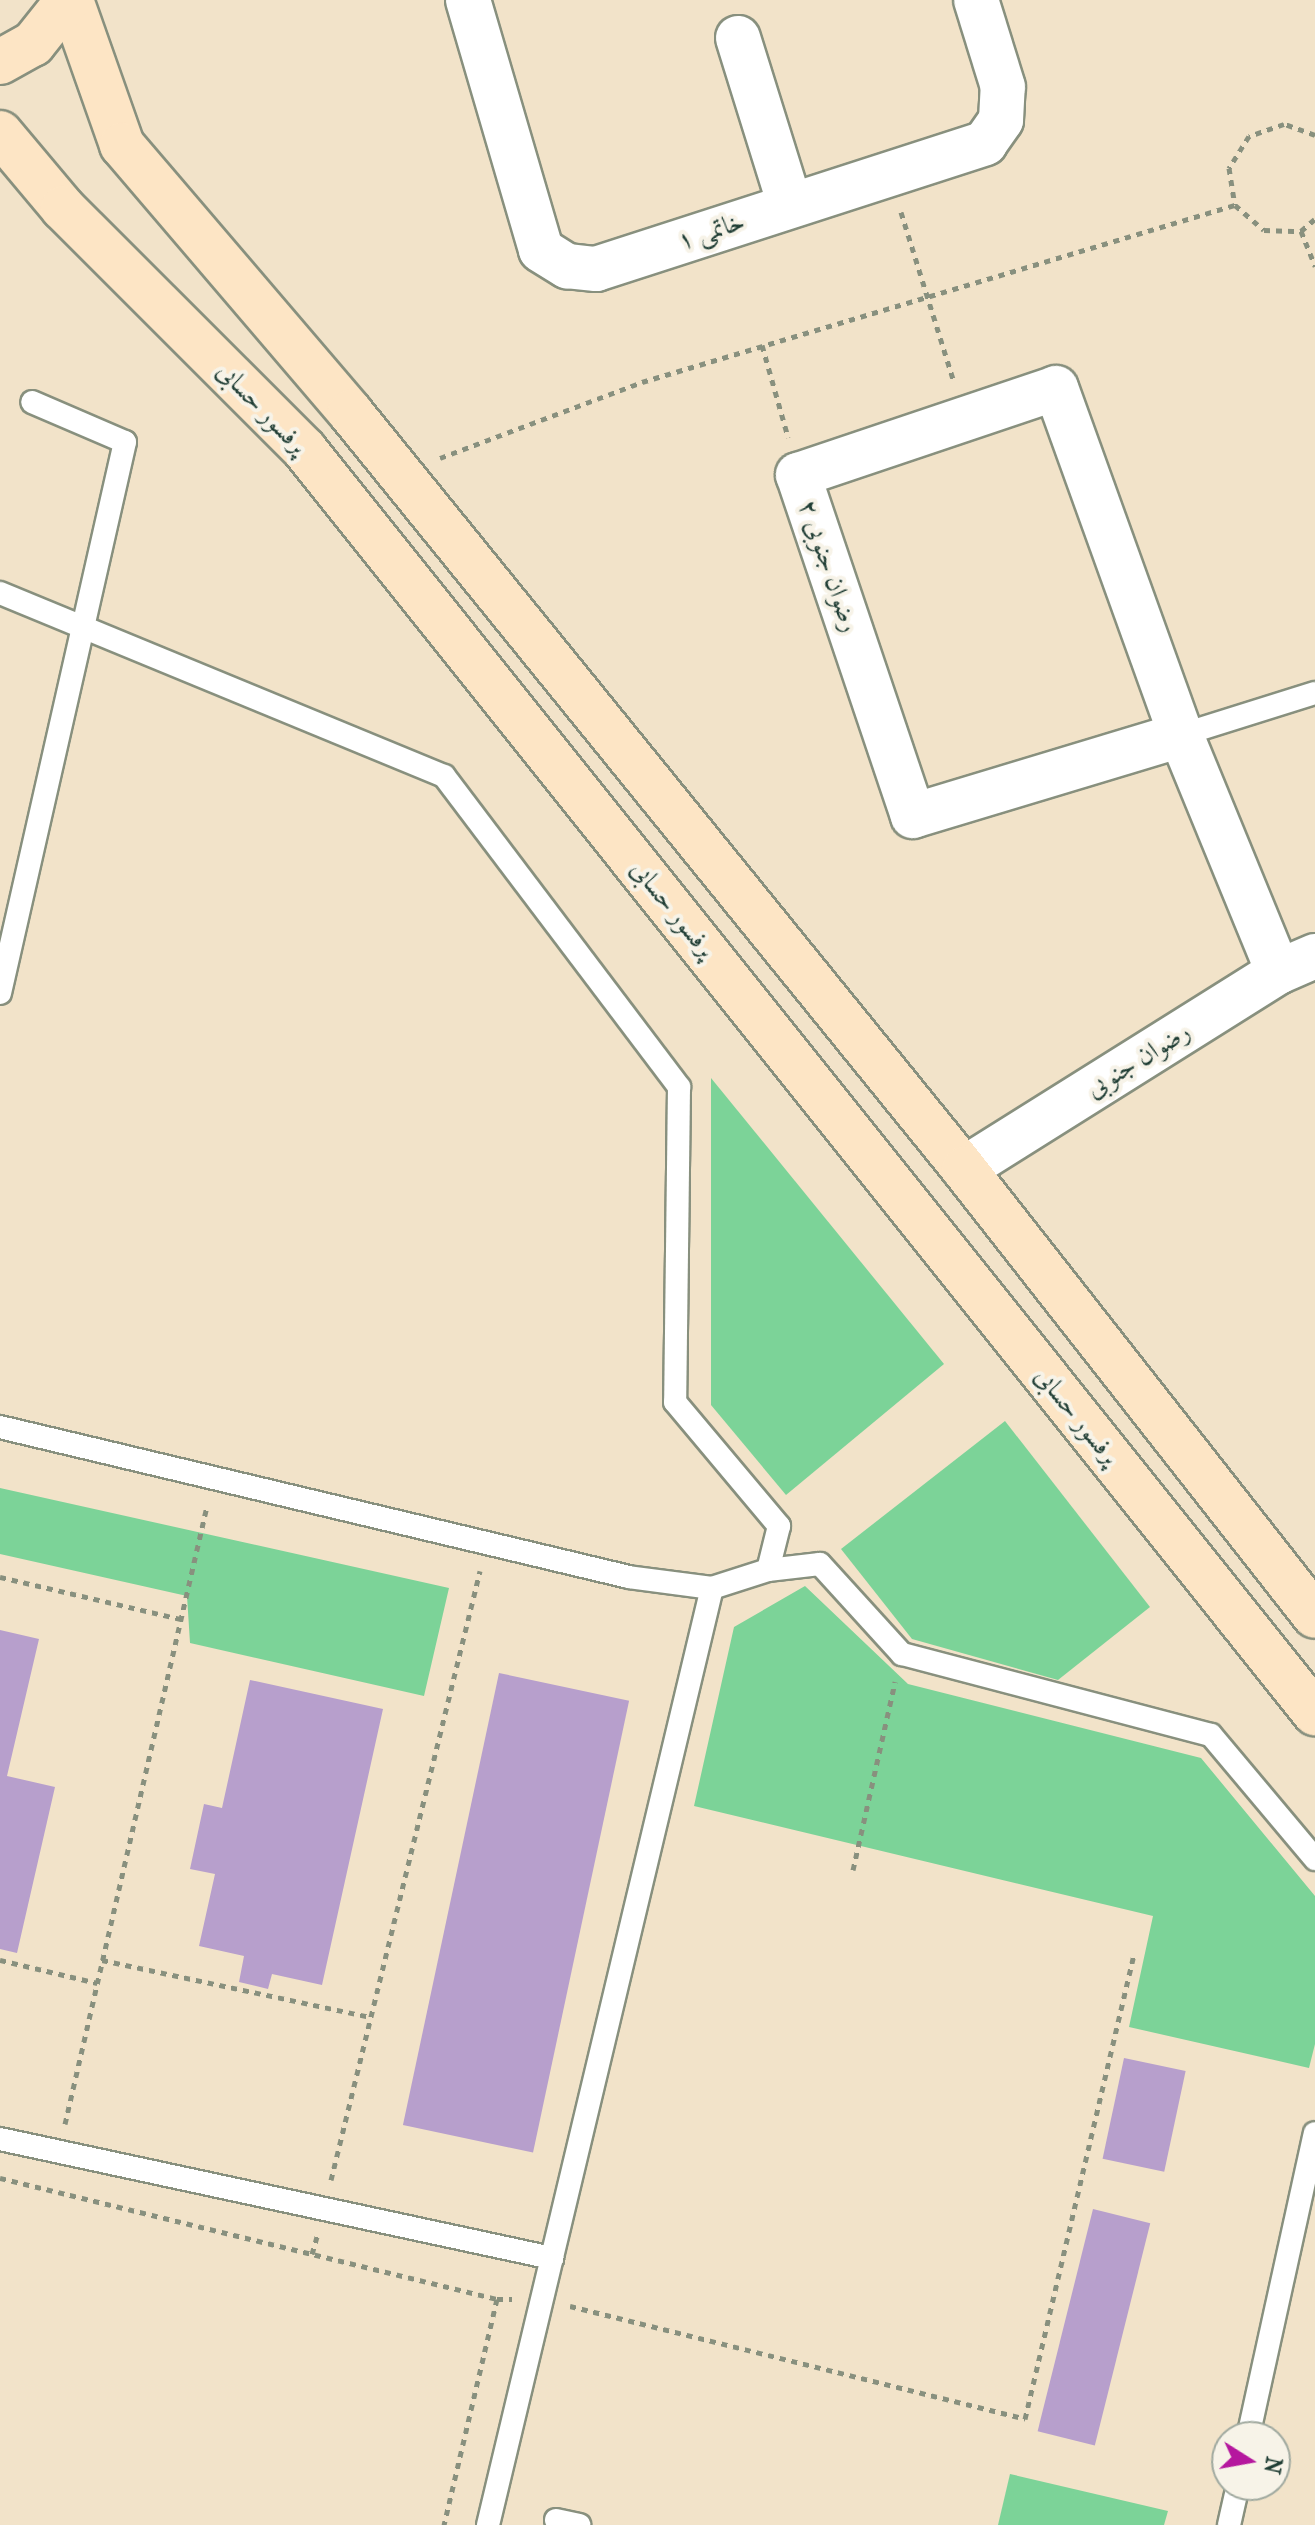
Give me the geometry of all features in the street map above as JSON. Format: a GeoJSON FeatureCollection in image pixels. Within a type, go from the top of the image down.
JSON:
{"type":"FeatureCollection","features":[{"type":"Feature","properties":{"kind":"main road"},"geometry":{"type":"LineString","coordinates":[[0,62],[33,44],[69,0]]}},
{"type":"Feature","properties":{"kind":"main road"},"geometry":{"type":"LineString","coordinates":[[69,0],[122,145],[398,473],[964,1169],[1315,1616]]}},
{"type":"Feature","properties":{"kind":"main road","name":"پرفسور حسابی"},"geometry":{"type":"LineString","coordinates":[[0,133],[63,208],[304,449],[1315,1713]]}},
{"type":"Feature","properties":{"kind":"street","name":"خاتمی ۱"},"geometry":{"type":"LineString","coordinates":[[468,0],[541,250],[567,266],[596,269],[985,143],[1001,120],[1003,87],[976,0]]}},
{"type":"Feature","properties":{"kind":"street"},"geometry":{"type":"LineString","coordinates":[[738,38],[790,205]]}},
{"type":"Feature","properties":{"kind":"street","name":"رضوان جنوبی ۲"},"geometry":{"type":"LineString","coordinates":[[1181,735],[913,816],[798,475],[1056,388],[1181,735],[1296,964]]}},
{"type":"Feature","properties":{"kind":"street","name":"رضوان جنوبی"},"geometry":{"type":"LineString","coordinates":[[964,1169],[1296,964]]}},
{"type":"Feature","properties":{"kind":"lane"},"geometry":{"type":"LineString","coordinates":[[0,993],[125,442],[32,402]]}},
{"type":"Feature","properties":{"kind":"lane"},"geometry":{"type":"LineString","coordinates":[[0,593],[444,776],[679,1087],[675,1402],[779,1526],[768,1570]]}},
{"type":"Feature","properties":{"kind":"lane"},"geometry":{"type":"LineString","coordinates":[[1181,735],[1315,693]]}},
{"type":"Feature","properties":{"kind":"lane"},"geometry":{"type":"LineString","coordinates":[[0,1427],[629,1577],[712,1588],[768,1570],[820,1564],[902,1654],[1211,1735],[1315,1859]]}},
{"type":"Feature","properties":{"kind":"lane"},"geometry":{"type":"LineString","coordinates":[[488,2525],[712,1588]]}},
{"type":"Feature","properties":{"kind":"lane"},"geometry":{"type":"LineString","coordinates":[[1252,2421],[1315,2133]]}},
{"type":"Feature","properties":{"kind":"lane"},"geometry":{"type":"LineString","coordinates":[[0,2139],[552,2258]]}},
{"type":"Feature","properties":{"kind":"lane"},"geometry":{"type":"LineString","coordinates":[[1229,2525],[1234,2501]]}},
{"type":"Feature","properties":{"kind":"lane"},"geometry":{"type":"LineString","coordinates":[[556,2520],[579,2525]]}},
{"type":"Feature","properties":{"kind":"path"},"geometry":{"type":"LineString","coordinates":[[1315,135],[1284,124],[1249,136],[1229,168],[1235,205],[1264,230],[1301,231],[1315,219]]}},
{"type":"Feature","properties":{"kind":"path"},"geometry":{"type":"LineString","coordinates":[[889,173],[966,419]]}},
{"type":"Feature","properties":{"kind":"path"},"geometry":{"type":"LineString","coordinates":[[398,473],[642,382],[1235,205]]}},
{"type":"Feature","properties":{"kind":"path"},"geometry":{"type":"LineString","coordinates":[[1301,231],[1315,266]]}},
{"type":"Feature","properties":{"kind":"path"},"geometry":{"type":"LineString","coordinates":[[762,345],[798,475]]}},
{"type":"Feature","properties":{"kind":"path"},"geometry":{"type":"LineString","coordinates":[[50,2191],[214,1478]]}},
{"type":"Feature","properties":{"kind":"path"},"geometry":{"type":"LineString","coordinates":[[312,2254],[487,1543]]}},
{"type":"Feature","properties":{"kind":"path"},"geometry":{"type":"LineString","coordinates":[[0,1577],[181,1619]]}},
{"type":"Feature","properties":{"kind":"path"},"geometry":{"type":"LineString","coordinates":[[853,1870],[902,1654]]}},
{"type":"Feature","properties":{"kind":"path"},"geometry":{"type":"LineString","coordinates":[[0,2178],[497,2299],[542,2300],[1025,2419],[1134,1954]]}},
{"type":"Feature","properties":{"kind":"path"},"geometry":{"type":"LineString","coordinates":[[0,1960],[97,1983]]}},
{"type":"Feature","properties":{"kind":"path"},"geometry":{"type":"LineString","coordinates":[[102,1960],[371,2017]]}},
{"type":"Feature","properties":{"kind":"path"},"geometry":{"type":"LineString","coordinates":[[444,2525],[497,2299]]}},
{"type":"Feature","properties":{"kind":"green space"},"geometry":{"type":"Polygon","coordinates":[[[711,1078],[944,1364],[786,1495],[711,1405],[711,1078]]]}},
{"type":"Feature","properties":{"kind":"green space"},"geometry":{"type":"Polygon","coordinates":[[[1005,1421],[1150,1607],[1058,1680],[912,1639],[841,1549],[1005,1421]]]}},
{"type":"Feature","properties":{"kind":"green space"},"geometry":{"type":"Polygon","coordinates":[[[0,1488],[449,1588],[424,1696],[190,1643],[187,1596],[0,1554],[0,1488]]]}},
{"type":"Feature","properties":{"kind":"green space"},"geometry":{"type":"Polygon","coordinates":[[[805,1586],[908,1684],[1201,1758],[1315,1896],[1315,2044],[1309,2068],[1129,2027],[1153,1916],[694,1806],[734,1627],[805,1586]]]}},
{"type":"Feature","properties":{"kind":"green space"},"geometry":{"type":"Polygon","coordinates":[[[1010,2474],[1168,2511],[1164,2525],[998,2525],[1010,2474]]]}},
{"type":"Feature","properties":{"kind":"building"},"geometry":{"type":"Polygon","coordinates":[[[0,1630],[39,1639],[7,1776],[55,1787],[17,1953],[0,1949],[0,1630]]]}},
{"type":"Feature","properties":{"kind":"building"},"geometry":{"type":"Polygon","coordinates":[[[499,1673],[629,1701],[533,2153],[403,2125],[499,1673]]]}},
{"type":"Feature","properties":{"kind":"building"},"geometry":{"type":"Polygon","coordinates":[[[250,1680],[383,1709],[322,1985],[272,1974],[268,1989],[239,1982],[244,1956],[199,1946],[215,1874],[190,1869],[204,1804],[222,1808],[250,1680]]]}},
{"type":"Feature","properties":{"kind":"building"},"geometry":{"type":"Polygon","coordinates":[[[1124,2058],[1186,2071],[1164,2172],[1103,2159],[1124,2058]]]}},
{"type":"Feature","properties":{"kind":"building"},"geometry":{"type":"Polygon","coordinates":[[[1093,2209],[1150,2223],[1095,2445],[1038,2431],[1093,2209]]]}}]}
